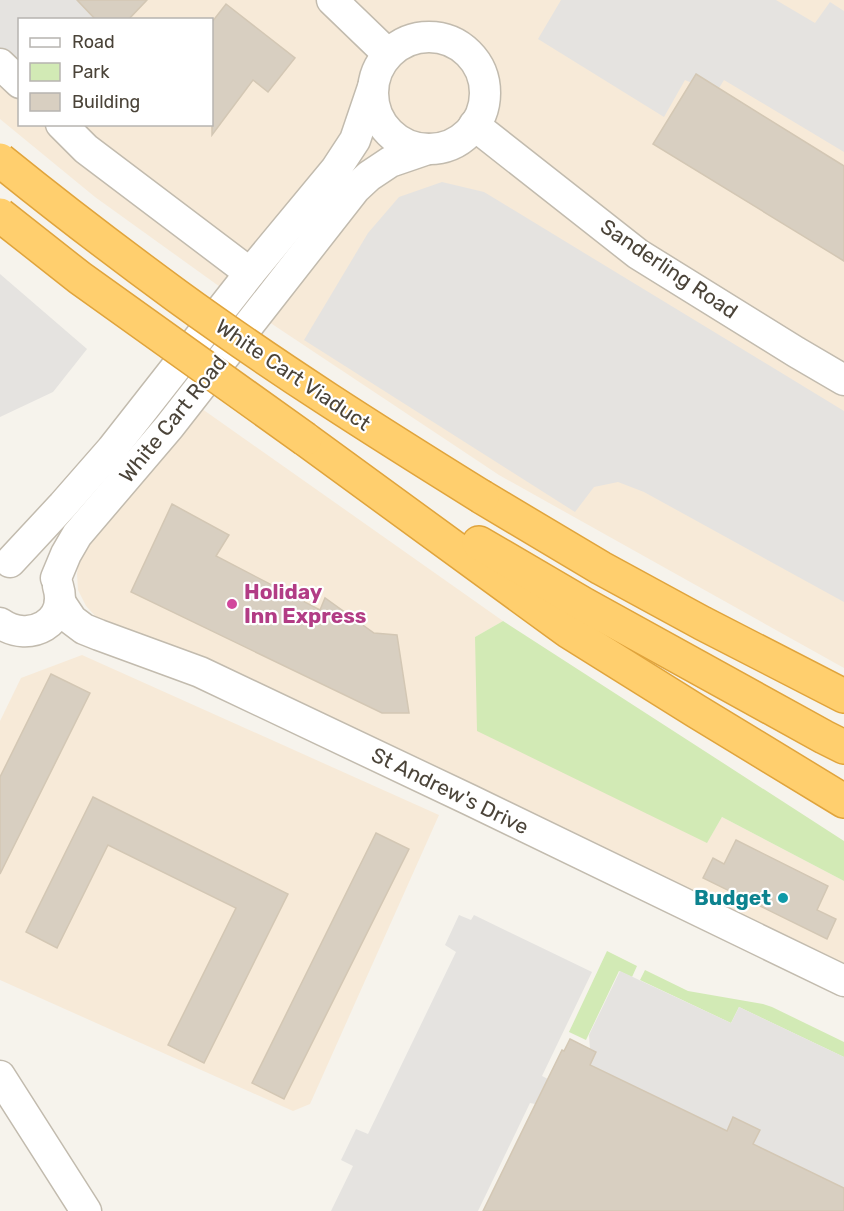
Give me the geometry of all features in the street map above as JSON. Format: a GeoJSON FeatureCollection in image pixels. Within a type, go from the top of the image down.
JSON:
{"type":"FeatureCollection","features":[{"type":"Feature","properties":{"kind":"highway","name":"White Cart Viaduct"},"geometry":{"type":"LineString","coordinates":[[0,160],[60,208],[247,345],[482,498],[601,568],[844,696]]}},
{"type":"Feature","properties":{"kind":"highway","name":"White Cart Viaduct"},"geometry":{"type":"LineString","coordinates":[[0,215],[80,278],[305,439],[577,618]]}},
{"type":"Feature","properties":{"kind":"highway"},"geometry":{"type":"LineString","coordinates":[[577,618],[844,747]]}},
{"type":"Feature","properties":{"kind":"highway"},"geometry":{"type":"LineString","coordinates":[[577,618],[696,711],[844,801]]}},
{"type":"Feature","properties":{"kind":"street"},"geometry":{"type":"LineString","coordinates":[[332,0],[388,54]]}},
{"type":"Feature","properties":{"kind":"street"},"geometry":{"type":"LineString","coordinates":[[431,37],[446,39],[460,46],[472,57],[480,70],[484,85],[484,101],[480,116],[474,125],[452,144],[428,148],[415,147],[402,142],[382,124],[376,112],[373,87],[380,66],[388,54],[399,45],[415,38],[431,37]]}},
{"type":"Feature","properties":{"kind":"street"},"geometry":{"type":"LineString","coordinates":[[0,64],[18,81]]}},
{"type":"Feature","properties":{"kind":"street","name":"White Cart Road"},"geometry":{"type":"LineString","coordinates":[[3,565],[63,505],[112,449],[250,273],[336,169],[355,140],[373,87]]}},
{"type":"Feature","properties":{"kind":"street","name":"Sanderling Road"},"geometry":{"type":"LineString","coordinates":[[474,125],[638,254],[844,380]]}},
{"type":"Feature","properties":{"kind":"street"},"geometry":{"type":"LineString","coordinates":[[63,126],[86,149],[250,273]]}},
{"type":"Feature","properties":{"kind":"street","name":"White Cart Road"},"geometry":{"type":"LineString","coordinates":[[0,623],[12,630],[24,632],[36,630],[47,624],[55,614],[66,554],[77,535],[169,427],[355,189],[390,162],[428,148]]}},
{"type":"Feature","properties":{"kind":"street","name":"St Andrew's Drive"},"geometry":{"type":"LineString","coordinates":[[3,565],[26,559],[48,568],[72,620],[84,628],[210,677],[844,981]]}},
{"type":"Feature","properties":{"kind":"street"},"geometry":{"type":"LineString","coordinates":[[0,1076],[86,1211]]}},
{"type":"Feature","properties":{"kind":"shaded area"},"geometry":{"type":"Polygon","coordinates":[[[0,0],[844,0],[844,668],[499,475],[266,320],[95,197],[0,119],[0,0]]]}},
{"type":"Feature","properties":{"kind":"shaded area"},"geometry":{"type":"Polygon","coordinates":[[[0,0],[77,0],[95,18],[18,18],[18,99],[0,80],[0,0]]]}},
{"type":"Feature","properties":{"kind":"shaded area"},"geometry":{"type":"Polygon","coordinates":[[[561,0],[776,0],[815,23],[830,2],[844,11],[844,152],[724,80],[716,93],[685,80],[664,117],[538,39],[561,0]]]}},
{"type":"Feature","properties":{"kind":"shaded area"},"geometry":{"type":"Polygon","coordinates":[[[442,182],[484,192],[844,411],[844,602],[644,492],[618,482],[594,487],[575,512],[304,340],[368,233],[399,197],[442,182]]]}},
{"type":"Feature","properties":{"kind":"shaded area"},"geometry":{"type":"Polygon","coordinates":[[[0,274],[87,349],[53,392],[0,417],[0,274]]]}},
{"type":"Feature","properties":{"kind":"shaded area"},"geometry":{"type":"Polygon","coordinates":[[[198,406],[503,621],[475,637],[707,842],[722,817],[844,881],[844,968],[202,656],[97,618],[86,606],[78,590],[77,574],[84,546],[198,406]]]}},
{"type":"Feature","properties":{"kind":"shaded area"},"geometry":{"type":"Polygon","coordinates":[[[82,655],[439,815],[310,1104],[293,1111],[0,980],[0,721],[21,678],[82,655]]]}},
{"type":"Feature","properties":{"kind":"shaded area"},"geometry":{"type":"Polygon","coordinates":[[[459,915],[471,920],[474,915],[592,972],[542,1076],[548,1079],[535,1104],[530,1103],[478,1211],[331,1211],[353,1166],[341,1160],[356,1129],[368,1134],[456,952],[445,945],[459,915]]]}},
{"type":"Feature","properties":{"kind":"shaded area"},"geometry":{"type":"Polygon","coordinates":[[[620,971],[731,1023],[739,1007],[844,1057],[844,1188],[753,1144],[733,1118],[727,1131],[590,1065],[596,1052],[590,1049],[589,1035],[620,971]]]}},
{"type":"Feature","properties":{"kind":"green space"},"geometry":{"type":"Polygon","coordinates":[[[503,621],[844,841],[844,881],[722,817],[707,843],[477,731],[475,637],[503,621]]]}},
{"type":"Feature","properties":{"kind":"green space"},"geometry":{"type":"Polygon","coordinates":[[[607,951],[637,966],[632,977],[619,971],[586,1040],[569,1032],[607,951]]]}},
{"type":"Feature","properties":{"kind":"green space"},"geometry":{"type":"Polygon","coordinates":[[[645,970],[688,991],[772,1007],[844,1042],[844,1057],[739,1007],[731,1023],[640,980],[645,970]]]}},
{"type":"Feature","properties":{"kind":"building"},"geometry":{"type":"Polygon","coordinates":[[[77,0],[147,0],[130,18],[94,18],[77,0]]]}},
{"type":"Feature","properties":{"kind":"building"},"geometry":{"type":"Polygon","coordinates":[[[226,4],[295,58],[268,92],[253,80],[212,135],[213,126],[213,21],[226,4]]]}},
{"type":"Feature","properties":{"kind":"building"},"geometry":{"type":"Polygon","coordinates":[[[696,74],[844,166],[844,261],[653,144],[696,74]]]}},
{"type":"Feature","properties":{"kind":"building","name":"Holiday Inn Express"},"geometry":{"type":"Polygon","coordinates":[[[172,504],[229,535],[216,556],[320,610],[325,598],[374,633],[397,635],[409,713],[382,713],[131,592],[172,504]]]}},
{"type":"Feature","properties":{"kind":"building"},"geometry":{"type":"Polygon","coordinates":[[[51,674],[90,693],[0,874],[0,777],[51,674]]]}},
{"type":"Feature","properties":{"kind":"building"},"geometry":{"type":"Polygon","coordinates":[[[93,797],[288,894],[204,1063],[168,1045],[236,908],[108,845],[57,948],[26,932],[93,797]]]}},
{"type":"Feature","properties":{"kind":"building"},"geometry":{"type":"Polygon","coordinates":[[[376,833],[409,849],[284,1099],[252,1083],[376,833]]]}},
{"type":"Feature","properties":{"kind":"building","name":"Budget"},"geometry":{"type":"Polygon","coordinates":[[[736,840],[828,886],[817,910],[836,919],[827,939],[703,878],[713,858],[724,864],[736,840]]]}},
{"type":"Feature","properties":{"kind":"building"},"geometry":{"type":"Polygon","coordinates":[[[570,1039],[596,1052],[590,1065],[727,1131],[733,1117],[760,1130],[753,1144],[844,1188],[844,1211],[483,1211],[562,1050],[564,1051],[570,1039]]]}},
{"type":"Feature","properties":{"kind":"place","name":"Holiday Inn Express"},"geometry":{"type":"Point","coordinates":[232,604]}},
{"type":"Feature","properties":{"kind":"place","name":"Budget"},"geometry":{"type":"Point","coordinates":[783,898]}}]}
